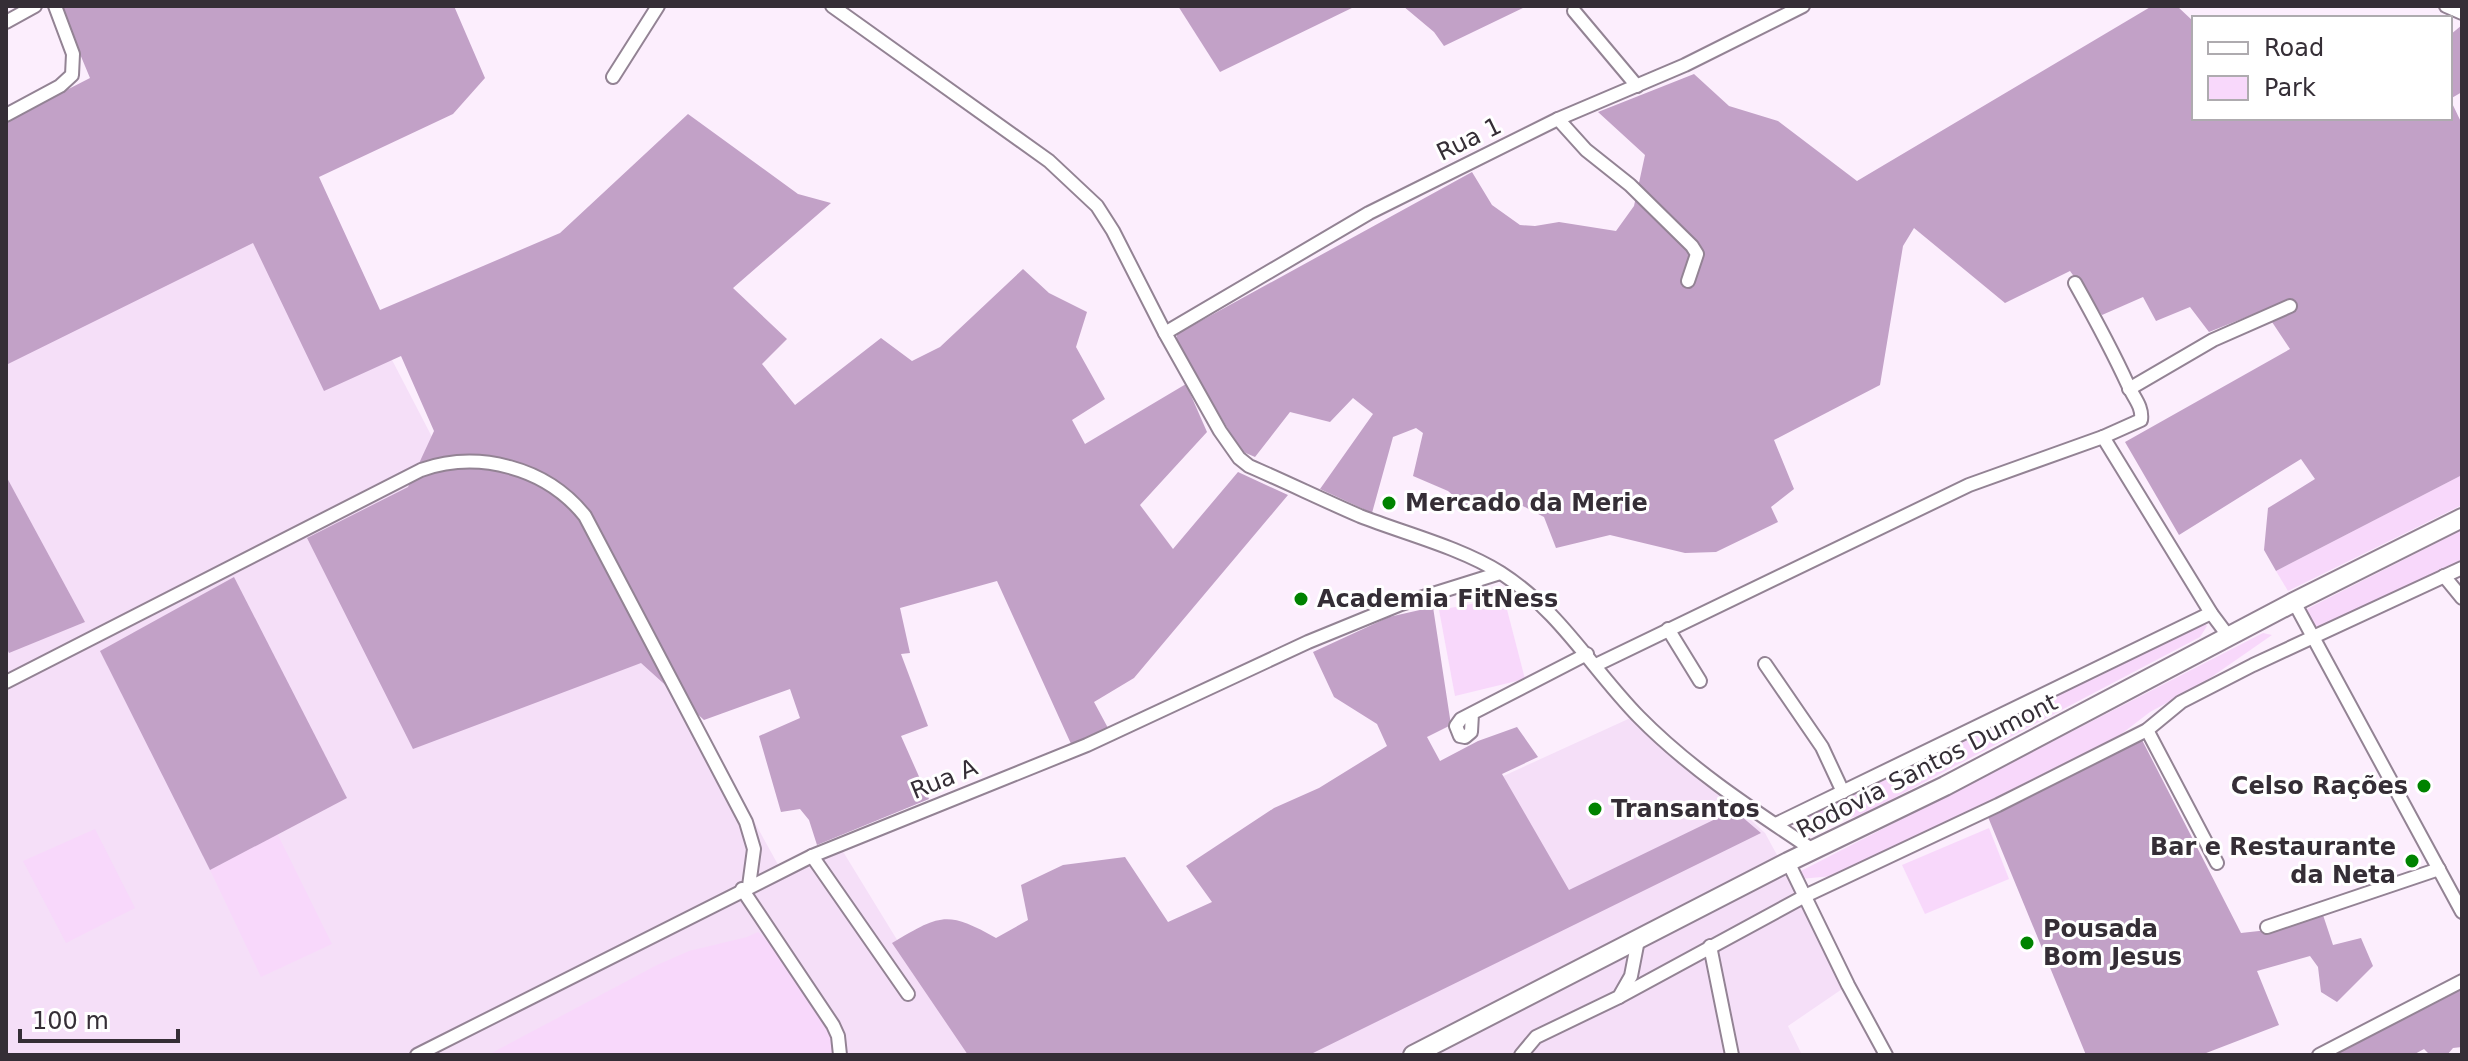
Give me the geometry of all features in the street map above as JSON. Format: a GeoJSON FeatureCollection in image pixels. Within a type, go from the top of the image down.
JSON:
{"type":"FeatureCollection","features":[{"type":"Feature","properties":{"kind":"highway","name":"Rodovia Santos Dumont"},"geometry":{"type":"LineString","coordinates":[[1413,1055],[1788,862],[1945,786],[2294,602],[2462,518]]}},
{"type":"Feature","properties":{"kind":"street"},"geometry":{"type":"LineString","coordinates":[[6,22],[35,6]]}},
{"type":"Feature","properties":{"kind":"street"},"geometry":{"type":"LineString","coordinates":[[6,115],[60,86],[72,75],[73,54],[55,6]]}},
{"type":"Feature","properties":{"kind":"street"},"geometry":{"type":"LineString","coordinates":[[613,77],[658,6]]}},
{"type":"Feature","properties":{"kind":"street"},"geometry":{"type":"LineString","coordinates":[[832,6],[1004,127],[1078,186],[1097,206],[1165,333],[1239,458],[1249,466],[1360,515],[1500,573],[1545,608],[1637,715],[1662,739],[1813,850]]}},
{"type":"Feature","properties":{"kind":"street","name":"Rua 1"},"geometry":{"type":"LineString","coordinates":[[1165,333],[1369,213],[1558,119],[1698,59],[1803,6]]}},
{"type":"Feature","properties":{"kind":"street"},"geometry":{"type":"LineString","coordinates":[[2446,6],[2462,13]]}},
{"type":"Feature","properties":{"kind":"street"},"geometry":{"type":"LineString","coordinates":[[1574,11],[1637,86]]}},
{"type":"Feature","properties":{"kind":"street"},"geometry":{"type":"LineString","coordinates":[[1558,119],[1586,150],[1630,185],[1692,246],[1697,254],[1688,281]]}},
{"type":"Feature","properties":{"kind":"street"},"geometry":{"type":"LineString","coordinates":[[1472,714],[1668,629],[1969,485],[2103,437],[2141,420],[2142,413],[2112,348],[2075,283]]}},
{"type":"Feature","properties":{"kind":"street"},"geometry":{"type":"LineString","coordinates":[[2129,389],[2213,340],[2290,306]]}},
{"type":"Feature","properties":{"kind":"street"},"geometry":{"type":"LineString","coordinates":[[2103,437],[2211,613],[2229,637]]}},
{"type":"Feature","properties":{"kind":"street"},"geometry":{"type":"LineString","coordinates":[[6,682],[421,470],[460,461],[478,461],[522,470],[568,498],[585,516],[746,822],[754,849],[745,888],[833,1025],[840,1055]]}},
{"type":"Feature","properties":{"kind":"street"},"geometry":{"type":"LineString","coordinates":[[1521,1055],[1536,1037],[1619,997],[1805,896],[1998,805],[2147,730],[2181,702],[2311,637],[2462,568]]}},
{"type":"Feature","properties":{"kind":"street","name":"Rua A"},"geometry":{"type":"LineString","coordinates":[[417,1055],[812,856],[1087,745],[1308,642],[1401,604],[1500,573]]}},
{"type":"Feature","properties":{"kind":"street"},"geometry":{"type":"LineString","coordinates":[[2444,576],[2462,598]]}},
{"type":"Feature","properties":{"kind":"street"},"geometry":{"type":"LineString","coordinates":[[2294,602],[2462,912]]}},
{"type":"Feature","properties":{"kind":"street"},"geometry":{"type":"LineString","coordinates":[[1776,824],[2211,613]]}},
{"type":"Feature","properties":{"kind":"street"},"geometry":{"type":"LineString","coordinates":[[1668,629],[1700,681]]}},
{"type":"Feature","properties":{"kind":"street"},"geometry":{"type":"LineString","coordinates":[[1765,664],[1822,747],[1843,792]]}},
{"type":"Feature","properties":{"kind":"street"},"geometry":{"type":"LineString","coordinates":[[2147,730],[2217,863]]}},
{"type":"Feature","properties":{"kind":"street"},"geometry":{"type":"LineString","coordinates":[[812,856],[908,994]]}},
{"type":"Feature","properties":{"kind":"street"},"geometry":{"type":"LineString","coordinates":[[1788,862],[1886,1055]]}},
{"type":"Feature","properties":{"kind":"street"},"geometry":{"type":"LineString","coordinates":[[2267,927],[2439,869]]}},
{"type":"Feature","properties":{"kind":"street"},"geometry":{"type":"LineString","coordinates":[[1619,997],[1631,976],[1638,940]]}},
{"type":"Feature","properties":{"kind":"street"},"geometry":{"type":"LineString","coordinates":[[1710,946],[1732,1055]]}},
{"type":"Feature","properties":{"kind":"street"},"geometry":{"type":"LineString","coordinates":[[2319,1055],[2462,981]]}},
{"type":"Feature","properties":{"kind":"shaded area"},"geometry":{"type":"Polygon","coordinates":[[[60,6],[454,6],[485,78],[453,114],[319,177],[380,310],[560,233],[688,114],[798,194],[831,203],[733,288],[787,339],[762,364],[795,405],[881,338],[912,361],[940,347],[1023,269],[1049,293],[1087,312],[1076,347],[1105,399],[1072,420],[1085,444],[1186,384],[1207,432],[1140,505],[1173,549],[1238,472],[1288,495],[1134,678],[1094,702],[1108,728],[1072,746],[997,581],[900,608],[910,653],[901,654],[928,726],[901,736],[929,799],[817,845],[809,820],[800,809],[781,812],[759,736],[800,718],[790,689],[704,720],[641,663],[413,749],[307,538],[408,487],[434,431],[401,356],[324,391],[253,243],[6,365],[6,121],[90,78],[60,6]]]}},
{"type":"Feature","properties":{"kind":"shaded area"},"geometry":{"type":"Polygon","coordinates":[[[1178,6],[1356,6],[1220,72],[1178,6]]]}},
{"type":"Feature","properties":{"kind":"shaded area"},"geometry":{"type":"Polygon","coordinates":[[[1403,6],[1527,6],[1444,46],[1434,32],[1403,6]]]}},
{"type":"Feature","properties":{"kind":"shaded area"},"geometry":{"type":"Polygon","coordinates":[[[2152,6],[2177,6],[2192,20],[2192,120],[2452,120],[2452,103],[2462,124],[2462,475],[2276,571],[2264,550],[2268,508],[2315,479],[2301,459],[2179,535],[2125,442],[2290,349],[2264,310],[2209,332],[2190,307],[2156,321],[2143,297],[2102,315],[2070,271],[2005,303],[1914,228],[1903,246],[1880,385],[1774,440],[1794,489],[1771,507],[1778,522],[1716,552],[1685,553],[1610,535],[1556,548],[1544,517],[1519,504],[1499,503],[1486,510],[1470,510],[1448,491],[1413,476],[1423,433],[1416,428],[1393,437],[1372,513],[1320,489],[1373,414],[1353,398],[1330,422],[1290,412],[1255,457],[1241,451],[1176,341],[1177,334],[1472,172],[1492,205],[1520,225],[1559,222],[1616,231],[1634,206],[1645,155],[1598,112],[1694,74],[1729,106],[1778,121],[1857,181],[2152,6]]]}},
{"type":"Feature","properties":{"kind":"shaded area"},"geometry":{"type":"Polygon","coordinates":[[[2462,25],[2462,92],[2452,98],[2452,33],[2462,25]]]}},
{"type":"Feature","properties":{"kind":"shaded area"},"geometry":{"type":"Polygon","coordinates":[[[310,202],[445,462],[585,516],[781,870],[839,845],[951,1028],[1637,715],[1765,833],[1848,985],[1788,1026],[1802,1055],[6,1055],[6,345],[310,202]]]}},
{"type":"Feature","properties":{"kind":"shaded area"},"geometry":{"type":"Polygon","coordinates":[[[6,476],[85,622],[9,653],[6,647],[6,476]]]}},
{"type":"Feature","properties":{"kind":"shaded area"},"geometry":{"type":"Polygon","coordinates":[[[234,577],[347,798],[210,870],[100,651],[234,577]]]}},
{"type":"Feature","properties":{"kind":"shaded area"},"geometry":{"type":"Polygon","coordinates":[[[1433,607],[1451,725],[1427,737],[1440,761],[1478,741],[1517,727],[1538,757],[1502,774],[1569,890],[1734,810],[1761,833],[1309,1055],[968,1055],[892,943],[921,926],[943,920],[965,923],[996,938],[1028,920],[1021,885],[1063,865],[1125,857],[1168,922],[1212,902],[1186,866],[1274,808],[1319,788],[1387,746],[1377,724],[1334,697],[1313,652],[1389,617],[1433,607]]]}},
{"type":"Feature","properties":{"kind":"shaded area"},"geometry":{"type":"Polygon","coordinates":[[[2142,740],[2241,933],[2268,930],[2322,912],[2333,945],[2361,938],[2373,966],[2337,1002],[2321,992],[2318,967],[2310,956],[2257,971],[2279,1025],[2201,1055],[2086,1055],[1988,817],[2142,740]]]}},
{"type":"Feature","properties":{"kind":"shaded area"},"geometry":{"type":"Polygon","coordinates":[[[2462,986],[2462,1047],[2453,1048],[2447,1055],[2430,1055],[2424,1049],[2413,1055],[2330,1055],[2462,986]]]}},
{"type":"Feature","properties":{"kind":"green space"},"geometry":{"type":"Polygon","coordinates":[[[2462,475],[2462,505],[2288,591],[2276,571],[2462,475]]]}},
{"type":"Feature","properties":{"kind":"green space"},"geometry":{"type":"Polygon","coordinates":[[[2462,530],[2462,561],[2334,622],[2308,626],[2301,612],[2462,530]]]}},
{"type":"Feature","properties":{"kind":"green space"},"geometry":{"type":"Polygon","coordinates":[[[1504,598],[1525,679],[1455,696],[1439,610],[1504,598]]]}},
{"type":"Feature","properties":{"kind":"green space"},"geometry":{"type":"Polygon","coordinates":[[[2204,622],[2207,626],[2200,637],[1860,816],[1810,825],[1803,822],[1802,817],[1998,725],[2070,687],[2094,679],[2204,622]]]}},
{"type":"Feature","properties":{"kind":"green space"},"geometry":{"type":"Polygon","coordinates":[[[2263,633],[2272,635],[2200,685],[2150,712],[2120,735],[1871,860],[1833,876],[1800,879],[1799,872],[2263,633]]]}},
{"type":"Feature","properties":{"kind":"green space"},"geometry":{"type":"Polygon","coordinates":[[[1989,828],[2009,879],[1925,914],[1902,865],[1989,828]]]}},
{"type":"Feature","properties":{"kind":"green space"},"geometry":{"type":"Polygon","coordinates":[[[95,829],[135,908],[66,943],[23,861],[95,829]]]}},
{"type":"Feature","properties":{"kind":"green space"},"geometry":{"type":"Polygon","coordinates":[[[277,833],[332,944],[261,977],[210,870],[277,833]]]}},
{"type":"Feature","properties":{"kind":"green space"},"geometry":{"type":"Polygon","coordinates":[[[758,932],[796,975],[850,1055],[488,1055],[657,965],[689,951],[758,932]]]}},
{"type":"Feature","properties":{"kind":"place","name":"Mercado da Merie"},"geometry":{"type":"Point","coordinates":[1389,503]}},
{"type":"Feature","properties":{"kind":"place","name":"Academia FitNess"},"geometry":{"type":"Point","coordinates":[1301,599]}},
{"type":"Feature","properties":{"kind":"place","name":"Celso Rações"},"geometry":{"type":"Point","coordinates":[2424,786]}},
{"type":"Feature","properties":{"kind":"place","name":"Transantos"},"geometry":{"type":"Point","coordinates":[1595,809]}},
{"type":"Feature","properties":{"kind":"place","name":"Bar e Restaurante da Neta"},"geometry":{"type":"Point","coordinates":[2412,861]}},
{"type":"Feature","properties":{"kind":"place","name":"Pousada Bom Jesus"},"geometry":{"type":"Point","coordinates":[2027,943]}}]}
